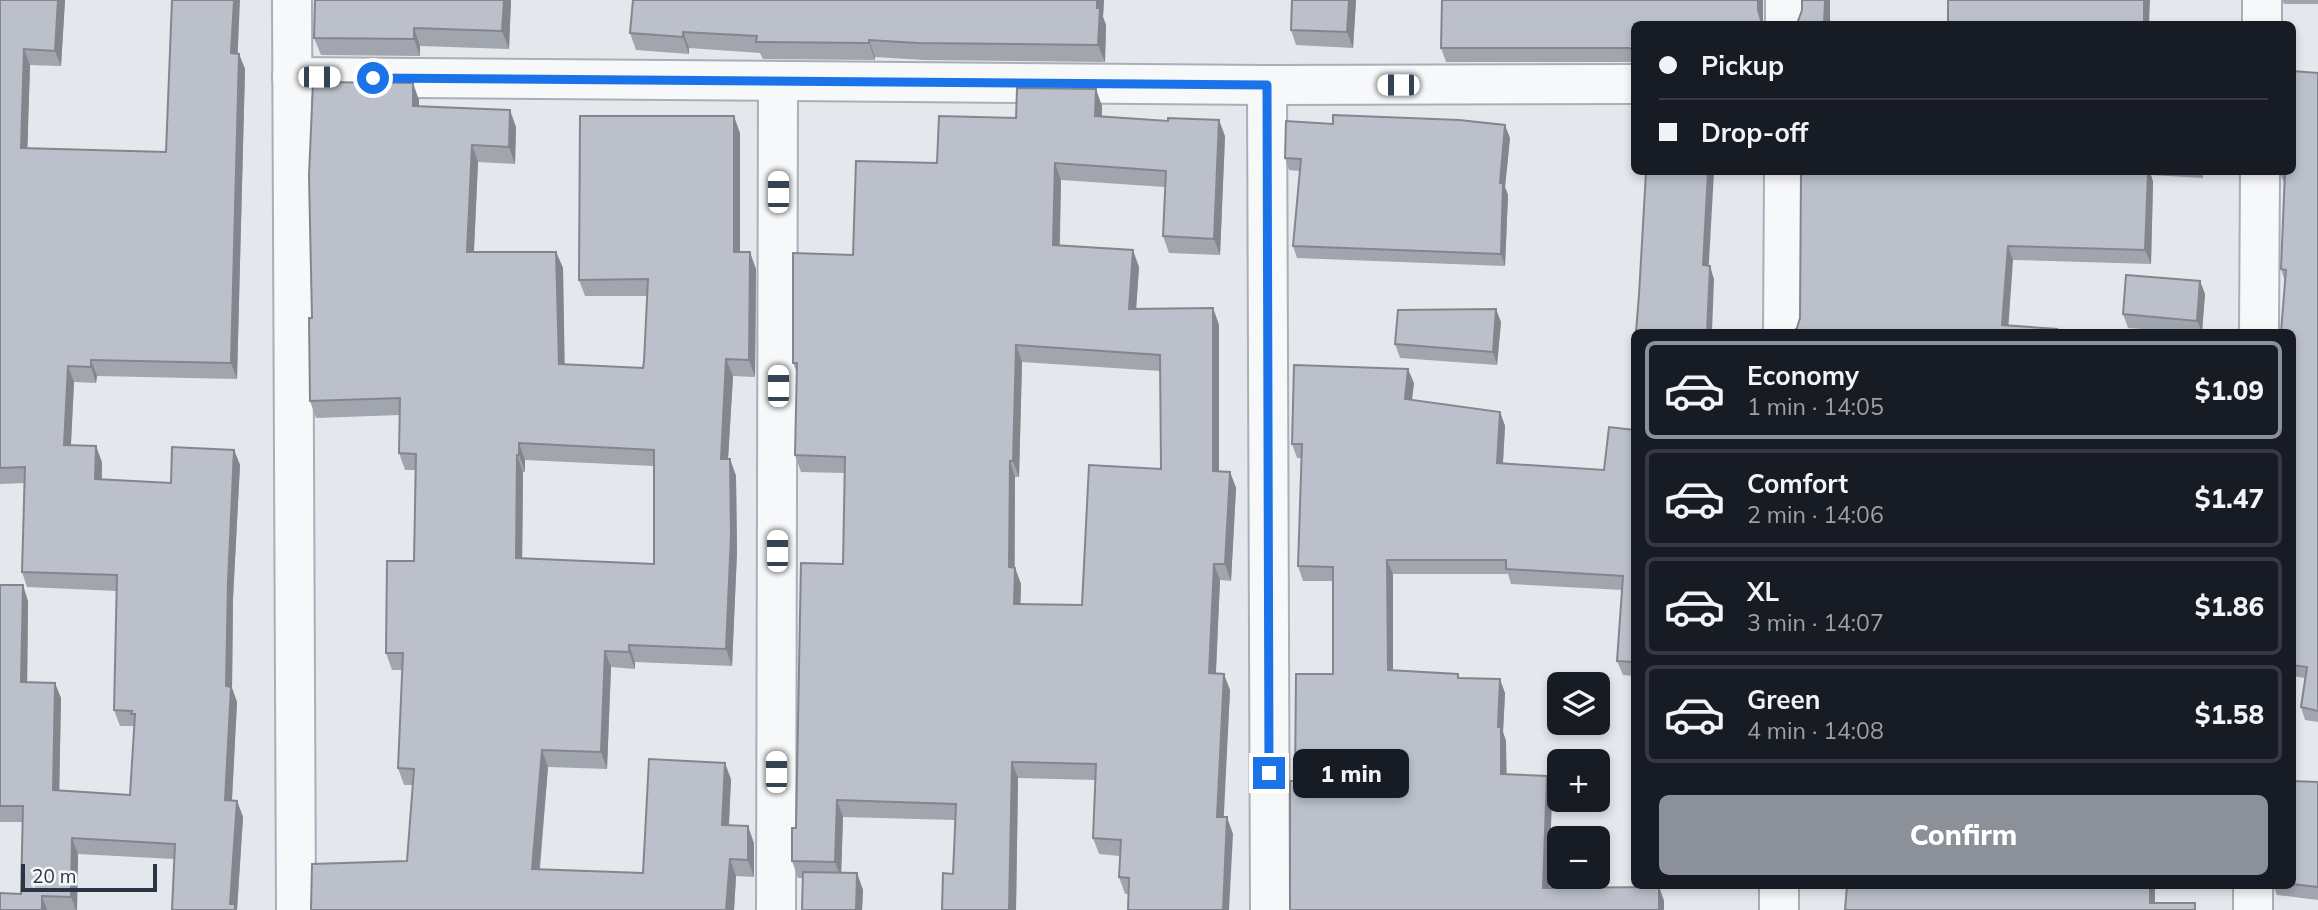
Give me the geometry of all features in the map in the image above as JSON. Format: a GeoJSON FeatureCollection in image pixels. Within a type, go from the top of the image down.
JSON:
{"type":"FeatureCollection","features":[{"type":"Feature","properties":{"kind":"street"},"geometry":{"type":"LineString","coordinates":[[292,0],[296,910]]}},
{"type":"Feature","properties":{"kind":"street"},"geometry":{"type":"LineString","coordinates":[[1785,0],[1785,21]]}},
{"type":"Feature","properties":{"kind":"street"},"geometry":{"type":"LineString","coordinates":[[2262,0],[2262,21]]}},
{"type":"Feature","properties":{"kind":"street"},"geometry":{"type":"LineString","coordinates":[[292,77],[1267,85],[1631,84]]}},
{"type":"Feature","properties":{"kind":"street"},"geometry":{"type":"LineString","coordinates":[[776,910],[778,82]]}},
{"type":"Feature","properties":{"kind":"street"},"geometry":{"type":"LineString","coordinates":[[1267,85],[1270,910]]}},
{"type":"Feature","properties":{"kind":"street"},"geometry":{"type":"LineString","coordinates":[[1783,329],[1784,175]]}},
{"type":"Feature","properties":{"kind":"street"},"geometry":{"type":"LineString","coordinates":[[2259,329],[2260,175]]}},
{"type":"Feature","properties":{"kind":"street"},"geometry":{"type":"LineString","coordinates":[[1779,889],[1779,910]]}},
{"type":"Feature","properties":{"kind":"street"},"geometry":{"type":"LineString","coordinates":[[2253,889],[2253,910]]}},
{"type":"Feature","properties":{"kind":"building"},"geometry":{"type":"Polygon","coordinates":[[[0,0],[58,0],[55,51],[24,49],[21,148],[166,152],[172,0],[234,0],[231,53],[239,54],[231,363],[91,360],[91,367],[68,366],[64,445],[96,446],[95,479],[171,483],[172,447],[234,450],[226,686],[231,687],[225,800],[237,801],[230,904],[235,904],[235,910],[172,910],[175,844],[72,838],[71,897],[42,896],[42,910],[0,910],[0,893],[21,894],[23,806],[0,806],[0,585],[23,585],[21,682],[55,683],[53,790],[130,795],[135,714],[131,714],[132,711],[114,710],[117,575],[22,572],[25,467],[0,468],[0,0]]]}},
{"type":"Feature","properties":{"kind":"building"},"geometry":{"type":"Polygon","coordinates":[[[315,0],[504,0],[502,31],[414,28],[414,39],[314,38],[315,0]]]}},
{"type":"Feature","properties":{"kind":"building"},"geometry":{"type":"Polygon","coordinates":[[[633,0],[1097,0],[1097,8],[1100,8],[1098,45],[869,40],[869,43],[756,42],[757,36],[683,32],[683,37],[630,33],[633,0]]]}},
{"type":"Feature","properties":{"kind":"building"},"geometry":{"type":"Polygon","coordinates":[[[1292,0],[1349,0],[1347,32],[1291,30],[1292,0]]]}},
{"type":"Feature","properties":{"kind":"building"},"geometry":{"type":"Polygon","coordinates":[[[1442,0],[1758,0],[1762,21],[1631,21],[1631,49],[1441,48],[1442,0]]]}},
{"type":"Feature","properties":{"kind":"building"},"geometry":{"type":"Polygon","coordinates":[[[1802,0],[1825,0],[1824,21],[1798,21],[1802,0]]]}},
{"type":"Feature","properties":{"kind":"building"},"geometry":{"type":"Polygon","coordinates":[[[1948,0],[2144,0],[2144,21],[1948,21],[1948,0]]]}},
{"type":"Feature","properties":{"kind":"building"},"geometry":{"type":"Polygon","coordinates":[[[2296,71],[2318,73],[2318,711],[2301,707],[2307,667],[2296,666],[2296,329],[2281,329],[2286,270],[2281,269],[2285,175],[2296,175],[2296,71]]]}},
{"type":"Feature","properties":{"kind":"building"},"geometry":{"type":"Polygon","coordinates":[[[313,82],[413,83],[413,106],[510,110],[509,147],[472,145],[467,252],[556,252],[559,364],[643,368],[648,279],[579,280],[580,116],[734,116],[734,252],[750,252],[749,360],[726,359],[721,459],[730,459],[731,535],[726,649],[629,645],[629,652],[605,651],[601,752],[542,750],[532,869],[643,873],[649,759],[725,763],[722,825],[748,826],[748,860],[730,859],[726,910],[311,910],[312,864],[407,861],[414,769],[398,768],[403,653],[386,653],[387,561],[414,561],[416,454],[399,453],[400,398],[310,401],[309,318],[312,318],[309,176],[313,82]],[[519,443],[516,558],[654,564],[654,450],[519,443]]]}},
{"type":"Feature","properties":{"kind":"building"},"geometry":{"type":"Polygon","coordinates":[[[1017,88],[1096,89],[1095,116],[1168,121],[1168,118],[1219,120],[1214,239],[1163,236],[1166,171],[1055,163],[1053,245],[1133,250],[1129,309],[1213,308],[1213,471],[1230,472],[1225,564],[1214,564],[1209,673],[1224,674],[1217,817],[1227,817],[1223,910],[1128,910],[1129,878],[1119,877],[1121,840],[1093,838],[1096,764],[1012,762],[1009,910],[942,910],[943,873],[953,874],[956,804],[837,800],[835,862],[792,861],[792,828],[796,828],[801,563],[843,564],[845,457],[795,455],[797,363],[793,363],[793,253],[853,255],[856,161],[937,163],[939,116],[1016,118],[1017,88]],[[1016,345],[1013,461],[1010,461],[1009,567],[1015,568],[1014,604],[1082,605],[1089,465],[1161,469],[1160,355],[1016,345]]]}},
{"type":"Feature","properties":{"kind":"building"},"geometry":{"type":"Polygon","coordinates":[[[1333,115],[1459,120],[1505,125],[1500,183],[1503,183],[1501,254],[1293,246],[1301,159],[1285,158],[1286,121],[1333,124],[1333,115]]]}},
{"type":"Feature","properties":{"kind":"building"},"geometry":{"type":"Polygon","coordinates":[[[1646,175],[1708,175],[1703,265],[1710,266],[1707,329],[1636,329],[1646,175]]]}},
{"type":"Feature","properties":{"kind":"building"},"geometry":{"type":"Polygon","coordinates":[[[1801,175],[2148,175],[2145,250],[2008,246],[2002,325],[2057,329],[1796,329],[1800,318],[1801,175]]]}},
{"type":"Feature","properties":{"kind":"building"},"geometry":{"type":"Polygon","coordinates":[[[2126,275],[2200,281],[2197,321],[2123,314],[2126,275]]]}},
{"type":"Feature","properties":{"kind":"building"},"geometry":{"type":"Polygon","coordinates":[[[1496,309],[1493,352],[1395,344],[1398,310],[1496,309]]]}},
{"type":"Feature","properties":{"kind":"building"},"geometry":{"type":"Polygon","coordinates":[[[1294,365],[1408,369],[1405,399],[1500,412],[1497,463],[1604,470],[1609,427],[1631,430],[1631,662],[1617,661],[1623,576],[1506,569],[1506,560],[1387,560],[1388,670],[1458,674],[1458,678],[1500,679],[1498,727],[1501,727],[1501,774],[1547,776],[1543,888],[1659,889],[1659,910],[1290,910],[1290,781],[1295,781],[1296,674],[1333,674],[1333,567],[1298,566],[1302,444],[1292,444],[1294,365]]]}},
{"type":"Feature","properties":{"kind":"building"},"geometry":{"type":"Polygon","coordinates":[[[2296,781],[2318,782],[2318,887],[2296,884],[2296,781]]]}},
{"type":"Feature","properties":{"kind":"building"},"geometry":{"type":"Polygon","coordinates":[[[803,872],[857,873],[856,910],[802,910],[803,872]]]}},
{"type":"Feature","properties":{"kind":"building"},"geometry":{"type":"Polygon","coordinates":[[[1847,889],[2150,889],[2150,903],[2195,903],[2195,910],[1845,910],[1847,889]]]}},
{"type":"Feature","properties":{"kind":"route"},"geometry":{"type":"LineString","coordinates":[[373,78],[1267,85],[1269,773]]}}]}
